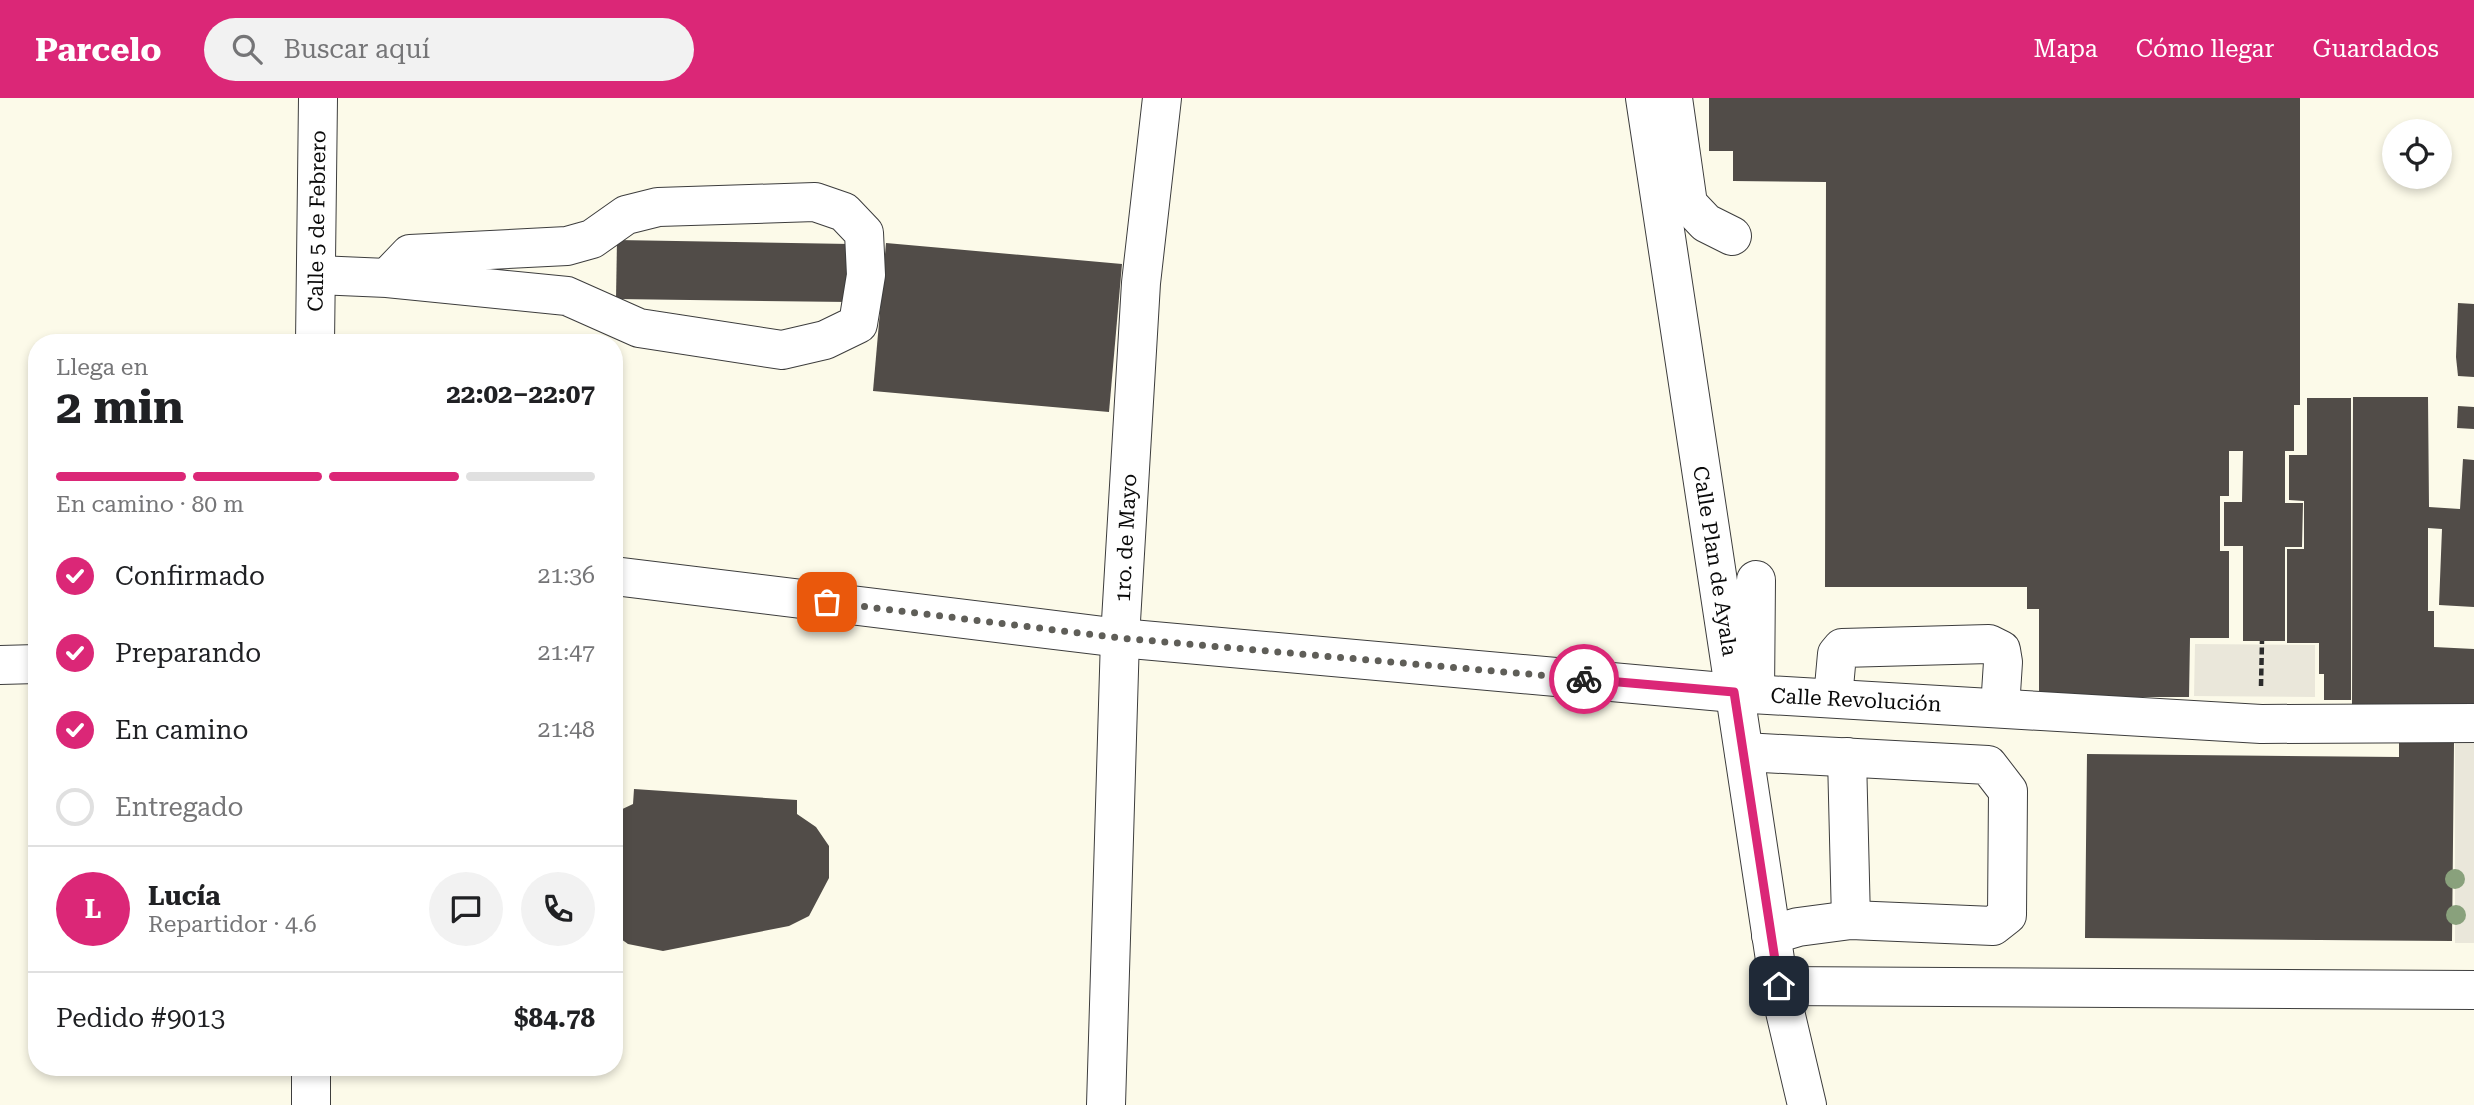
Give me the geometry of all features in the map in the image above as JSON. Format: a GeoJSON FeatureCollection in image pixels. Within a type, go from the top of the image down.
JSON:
{"type":"FeatureCollection","features":[{"type":"Feature","properties":{"kind":"street","name":"Calle 5 de Febrero"},"geometry":{"type":"LineString","coordinates":[[315,334],[318,98]]}},
{"type":"Feature","properties":{"kind":"street","name":"1ro. de Mayo"},"geometry":{"type":"LineString","coordinates":[[1107,1105],[1120,638],[1141,283],[1162,98]]}},
{"type":"Feature","properties":{"kind":"street","name":"Calle Plan de Ayala"},"geometry":{"type":"LineString","coordinates":[[1645,98],[1745,693],[1744,752],[1779,986],[1807,1105]]}},
{"type":"Feature","properties":{"kind":"street"},"geometry":{"type":"LineString","coordinates":[[1673,98],[1688,204],[1706,223],[1732,236]]}},
{"type":"Feature","properties":{"kind":"street"},"geometry":{"type":"LineString","coordinates":[[317,275],[387,278],[567,296],[639,328],[782,350],[825,340],[858,324],[866,275],[864,233],[844,212],[815,202],[658,207],[626,215],[592,239],[567,246],[410,254],[387,278]]}},
{"type":"Feature","properties":{"kind":"street","name":"Calle Revolución"},"geometry":{"type":"LineString","coordinates":[[623,577],[1120,638],[1745,693],[2261,724],[2474,723]]}},
{"type":"Feature","properties":{"kind":"street"},"geometry":{"type":"LineString","coordinates":[[1745,693],[1756,580]]}},
{"type":"Feature","properties":{"kind":"street"},"geometry":{"type":"LineString","coordinates":[[1833,698],[1838,654],[1842,648],[1989,644],[2001,650],[2003,662],[2000,708]]}},
{"type":"Feature","properties":{"kind":"street"},"geometry":{"type":"LineString","coordinates":[[0,665],[28,664]]}},
{"type":"Feature","properties":{"kind":"street"},"geometry":{"type":"LineString","coordinates":[[1744,752],[1989,765],[2008,791],[2007,915],[1993,926],[1851,920],[1771,935]]}},
{"type":"Feature","properties":{"kind":"street"},"geometry":{"type":"LineString","coordinates":[[1847,757],[1851,920]]}},
{"type":"Feature","properties":{"kind":"street"},"geometry":{"type":"LineString","coordinates":[[1779,986],[2474,990]]}},
{"type":"Feature","properties":{"kind":"street"},"geometry":{"type":"LineString","coordinates":[[311,1076],[311,1105]]}},
{"type":"Feature","properties":{"kind":"path"},"geometry":{"type":"LineString","coordinates":[[2261,724],[2262,641]]}},
{"type":"Feature","properties":{"kind":"shaded area"},"geometry":{"type":"Polygon","coordinates":[[[2195,644],[2315,645],[2315,697],[2194,696],[2195,644]]]}},
{"type":"Feature","properties":{"kind":"shaded area"},"geometry":{"type":"Polygon","coordinates":[[[2455,741],[2474,741],[2474,943],[2455,943],[2455,741]]]}},
{"type":"Feature","properties":{"kind":"building"},"geometry":{"type":"Polygon","coordinates":[[[1709,98],[2300,98],[2300,405],[2294,405],[2294,451],[2285,451],[2285,503],[2303,503],[2302,547],[2285,547],[2285,641],[2243,641],[2243,546],[2224,546],[2224,502],[2242,502],[2243,451],[2229,451],[2229,496],[2220,496],[2220,551],[2229,551],[2229,638],[2190,638],[2189,697],[2039,697],[2039,609],[2027,609],[2027,587],[1825,587],[1826,182],[1733,181],[1733,151],[1709,151],[1709,98]]]}},
{"type":"Feature","properties":{"kind":"building"},"geometry":{"type":"Polygon","coordinates":[[[617,240],[850,244],[849,302],[616,299],[617,240]]]}},
{"type":"Feature","properties":{"kind":"building"},"geometry":{"type":"Polygon","coordinates":[[[886,243],[1122,264],[1109,412],[873,391],[886,243]]]}},
{"type":"Feature","properties":{"kind":"building"},"geometry":{"type":"Polygon","coordinates":[[[2458,303],[2474,304],[2474,377],[2458,376],[2458,303]]]}},
{"type":"Feature","properties":{"kind":"building"},"geometry":{"type":"Polygon","coordinates":[[[2353,397],[2428,397],[2429,507],[2460,509],[2463,459],[2474,460],[2474,607],[2439,605],[2442,529],[2428,528],[2428,611],[2434,611],[2434,647],[2474,649],[2474,705],[2352,704],[2353,397]]]}},
{"type":"Feature","properties":{"kind":"building"},"geometry":{"type":"Polygon","coordinates":[[[2307,398],[2351,398],[2351,700],[2324,700],[2324,674],[2319,674],[2319,643],[2287,643],[2287,549],[2304,549],[2304,501],[2289,500],[2289,455],[2307,455],[2307,398]]]}},
{"type":"Feature","properties":{"kind":"building"},"geometry":{"type":"Polygon","coordinates":[[[2458,406],[2474,407],[2474,429],[2457,428],[2458,406]]]}},
{"type":"Feature","properties":{"kind":"building"},"geometry":{"type":"Polygon","coordinates":[[[2399,743],[2454,743],[2452,941],[2085,938],[2087,754],[2399,757],[2399,743]]]}},
{"type":"Feature","properties":{"kind":"building"},"geometry":{"type":"Polygon","coordinates":[[[634,789],[797,800],[797,814],[816,827],[829,846],[829,878],[809,916],[789,926],[663,951],[628,944],[623,940],[623,809],[633,804],[634,789]]]}},
{"type":"Feature","properties":{"kind":"way so far"},"geometry":{"type":"LineString","coordinates":[[827,602],[1120,638],[1584,679]]}},
{"type":"Feature","properties":{"kind":"route"},"geometry":{"type":"LineString","coordinates":[[1584,679],[1734,692],[1779,986]]}}]}
